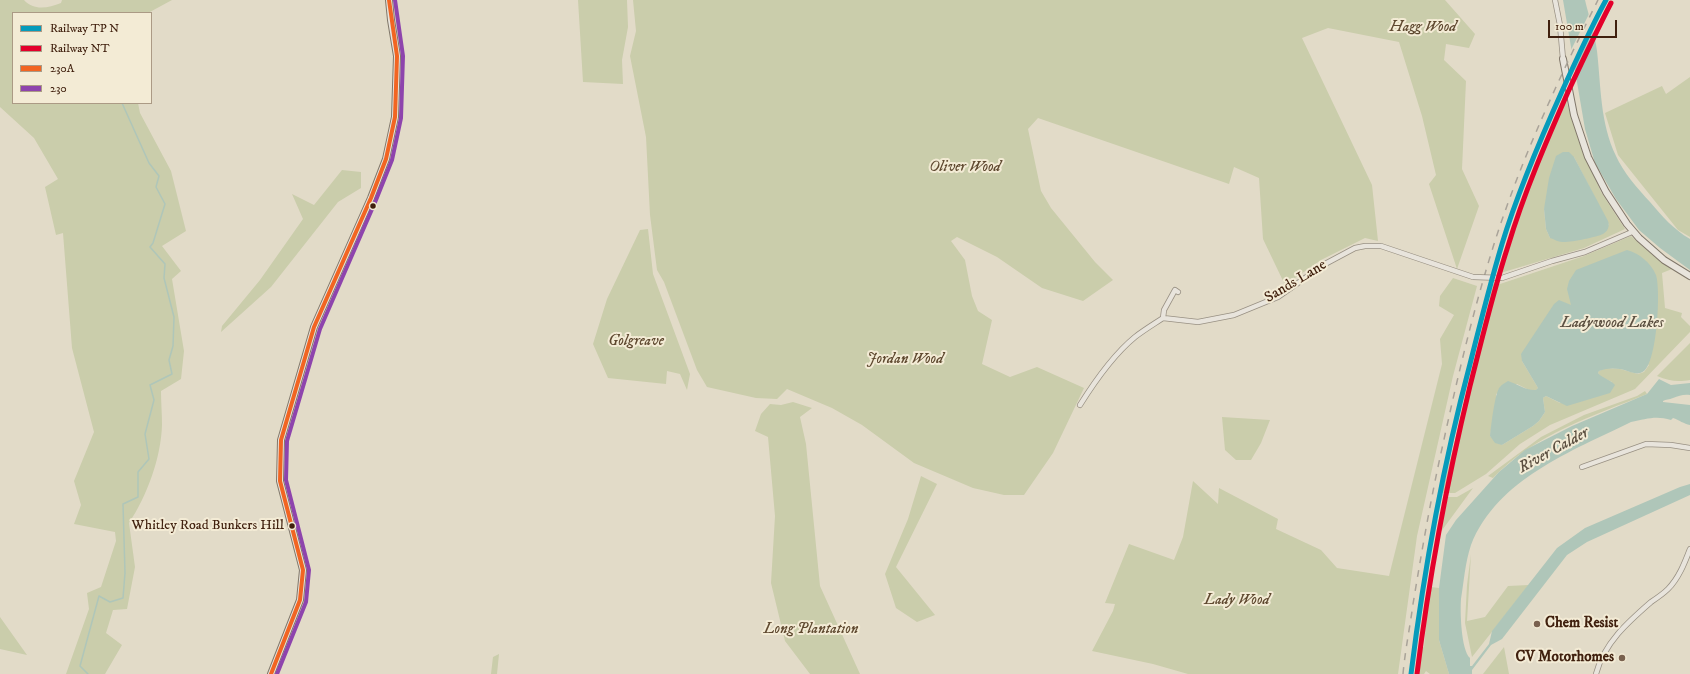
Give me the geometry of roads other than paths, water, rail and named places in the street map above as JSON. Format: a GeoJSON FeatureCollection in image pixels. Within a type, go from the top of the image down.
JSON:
{"type":"FeatureCollection","features":[{"type":"Feature","properties":{"kind":"street"},"geometry":{"type":"LineString","coordinates":[[272,674],[300,600],[303,570],[280,481],[281,440],[314,327],[371,198],[386,158],[395,117],[397,56],[391,20],[390,0]]}},
{"type":"Feature","properties":{"kind":"street"},"geometry":{"type":"LineString","coordinates":[[1555,0],[1560,25],[1562,59],[1574,115],[1588,157],[1606,192],[1632,232],[1653,252],[1690,276]]}},
{"type":"Feature","properties":{"kind":"street","name":"Sands Lane"},"geometry":{"type":"LineString","coordinates":[[1164,318],[1198,322],[1234,315],[1278,297],[1325,264],[1355,248],[1365,246],[1381,246],[1474,278],[1502,278],[1552,261],[1585,252],[1632,232]]}},
{"type":"Feature","properties":{"kind":"street"},"geometry":{"type":"LineString","coordinates":[[1080,405],[1091,387],[1120,351],[1135,337],[1164,318],[1164,310],[1167,303],[1175,290],[1178,292]]}},
{"type":"Feature","properties":{"kind":"street"},"geometry":{"type":"LineString","coordinates":[[1582,467],[1646,444],[1671,445],[1690,448]]}},
{"type":"Feature","properties":{"kind":"street"},"geometry":{"type":"LineString","coordinates":[[1596,674],[1599,662],[1618,632],[1669,588],[1684,565],[1690,549]]}},
{"type":"Feature","properties":{"kind":"water"},"geometry":{"type":"Polygon","coordinates":[[[1563,0],[1585,0],[1596,45],[1604,118],[1611,143],[1619,162],[1636,186],[1668,222],[1690,239],[1690,270],[1660,248],[1639,230],[1616,199],[1595,163],[1585,129],[1563,0]]]}},
{"type":"Feature","properties":{"kind":"water"},"geometry":{"type":"Polygon","coordinates":[[[1563,152],[1569,152],[1574,157],[1608,221],[1608,228],[1603,234],[1583,240],[1566,242],[1559,242],[1550,238],[1546,229],[1544,209],[1549,178],[1556,156],[1563,152]]]}},
{"type":"Feature","properties":{"kind":"water","name":"Ladywood Lakes"},"geometry":{"type":"Polygon","coordinates":[[[1627,250],[1636,253],[1644,259],[1651,266],[1656,275],[1658,295],[1657,325],[1652,354],[1644,371],[1641,373],[1632,373],[1615,368],[1599,371],[1598,373],[1600,375],[1615,385],[1610,393],[1567,406],[1546,396],[1543,398],[1545,412],[1539,421],[1502,445],[1495,443],[1490,436],[1498,390],[1508,381],[1533,390],[1538,388],[1522,361],[1521,354],[1554,304],[1559,300],[1571,305],[1567,289],[1569,281],[1576,270],[1627,250]]]}},
{"type":"Feature","properties":{"kind":"water","name":"River Calder"},"geometry":{"type":"Polygon","coordinates":[[[1659,379],[1671,385],[1690,383],[1690,395],[1681,395],[1664,400],[1663,402],[1690,405],[1690,425],[1673,418],[1671,420],[1651,418],[1631,422],[1561,456],[1539,470],[1517,485],[1499,502],[1483,522],[1469,552],[1461,599],[1463,639],[1467,654],[1470,658],[1470,666],[1472,666],[1489,644],[1492,631],[1557,548],[1585,528],[1680,487],[1690,484],[1690,495],[1587,542],[1567,555],[1502,639],[1491,645],[1472,670],[1472,674],[1449,674],[1439,640],[1439,588],[1446,535],[1456,520],[1499,472],[1525,450],[1572,426],[1647,394],[1659,379]]]}},
{"type":"Feature","properties":{"kind":"waterway"},"geometry":{"type":"LineString","coordinates":[[88,674],[80,666],[99,596],[110,602],[123,598],[125,573],[123,504],[138,497],[138,472],[149,459],[145,434],[154,400],[150,385],[172,374],[169,360],[173,346],[174,317],[164,278],[165,264],[150,247],[153,243],[165,204],[156,187],[159,176],[149,163],[122,104]]}},
{"type":"Feature","properties":{"kind":"railway"},"geometry":{"type":"LineString","coordinates":[[1403,674],[1423,544],[1435,484],[1473,316],[1487,266],[1529,148],[1555,88],[1598,0]]}},
{"type":"Feature","properties":{"kind":"rail line","name":"NT"},"geometry":{"type":"LineString","coordinates":[[1417,674],[1427,601],[1446,493],[1470,386],[1497,281],[1528,187],[1568,92],[1611,3]]}},
{"type":"Feature","properties":{"kind":"place","name":"Whitley Road Bunkers Hill"},"geometry":{"type":"Point","coordinates":[292,526]}},
{"type":"Feature","properties":{"kind":"place","name":"Chem Resist"},"geometry":{"type":"Point","coordinates":[1537,624]}},
{"type":"Feature","properties":{"kind":"place","name":"CV Motorhomes"},"geometry":{"type":"Point","coordinates":[1622,658]}},
{"type":"Feature","properties":{"kind":"park label","name":"Hagg Wood"},"geometry":{"type":"Point","coordinates":[1423,28]}},
{"type":"Feature","properties":{"kind":"park label","name":"Oliver Wood"},"geometry":{"type":"Point","coordinates":[965,168]}},
{"type":"Feature","properties":{"kind":"park label","name":"Golgreave"},"geometry":{"type":"Point","coordinates":[636,342]}},
{"type":"Feature","properties":{"kind":"park label","name":"Jordan Wood"},"geometry":{"type":"Point","coordinates":[905,360]}},
{"type":"Feature","properties":{"kind":"park label","name":"Lady Wood"},"geometry":{"type":"Point","coordinates":[1237,601]}},
{"type":"Feature","properties":{"kind":"park label","name":"Long Plantation"},"geometry":{"type":"Point","coordinates":[811,630]}}]}
